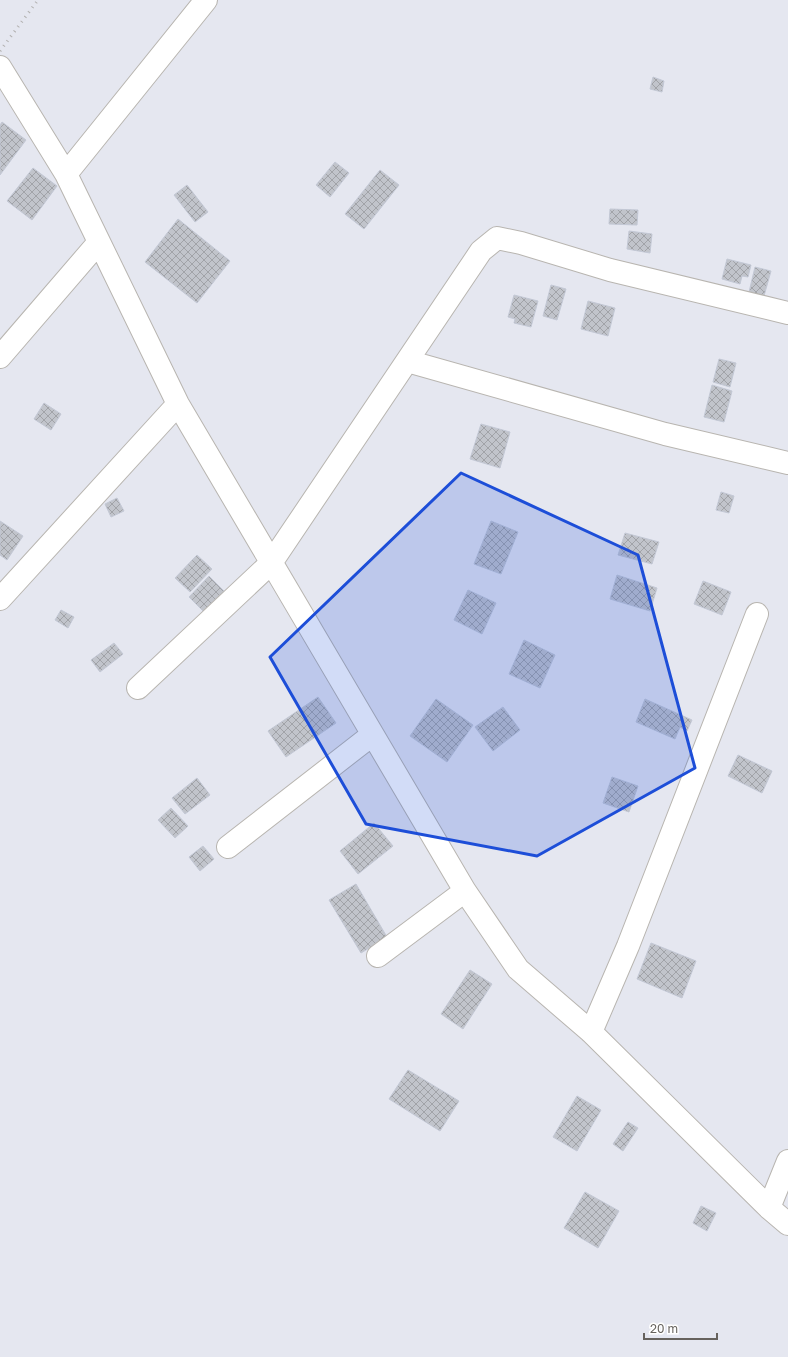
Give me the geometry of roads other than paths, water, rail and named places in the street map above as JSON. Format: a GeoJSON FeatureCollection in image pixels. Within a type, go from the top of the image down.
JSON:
{"type":"FeatureCollection","features":[{"type":"Feature","properties":{"kind":"street"},"geometry":{"type":"LineString","coordinates":[[66,174],[206,0]]}},
{"type":"Feature","properties":{"kind":"street"},"geometry":{"type":"LineString","coordinates":[[0,67],[66,174],[178,404],[465,891],[518,969],[591,1032],[769,1208],[788,1224]]}},
{"type":"Feature","properties":{"kind":"street"},"geometry":{"type":"LineString","coordinates":[[138,688],[271,563],[481,251],[497,238],[521,243],[610,270],[788,313]]}},
{"type":"Feature","properties":{"kind":"street"},"geometry":{"type":"LineString","coordinates":[[0,356],[99,242]]}},
{"type":"Feature","properties":{"kind":"street"},"geometry":{"type":"LineString","coordinates":[[407,361],[665,434],[788,463]]}},
{"type":"Feature","properties":{"kind":"street"},"geometry":{"type":"LineString","coordinates":[[0,599],[178,404]]}},
{"type":"Feature","properties":{"kind":"street"},"geometry":{"type":"LineString","coordinates":[[591,1032],[628,946],[756,614]]}},
{"type":"Feature","properties":{"kind":"street"},"geometry":{"type":"LineString","coordinates":[[228,847],[372,735]]}},
{"type":"Feature","properties":{"kind":"street"},"geometry":{"type":"LineString","coordinates":[[378,956],[465,891]]}},
{"type":"Feature","properties":{"kind":"street"},"geometry":{"type":"LineString","coordinates":[[769,1208],[788,1161]]}},
{"type":"Feature","properties":{"kind":"railway"},"geometry":{"type":"LineString","coordinates":[[0,51],[38,0]]}}]}
